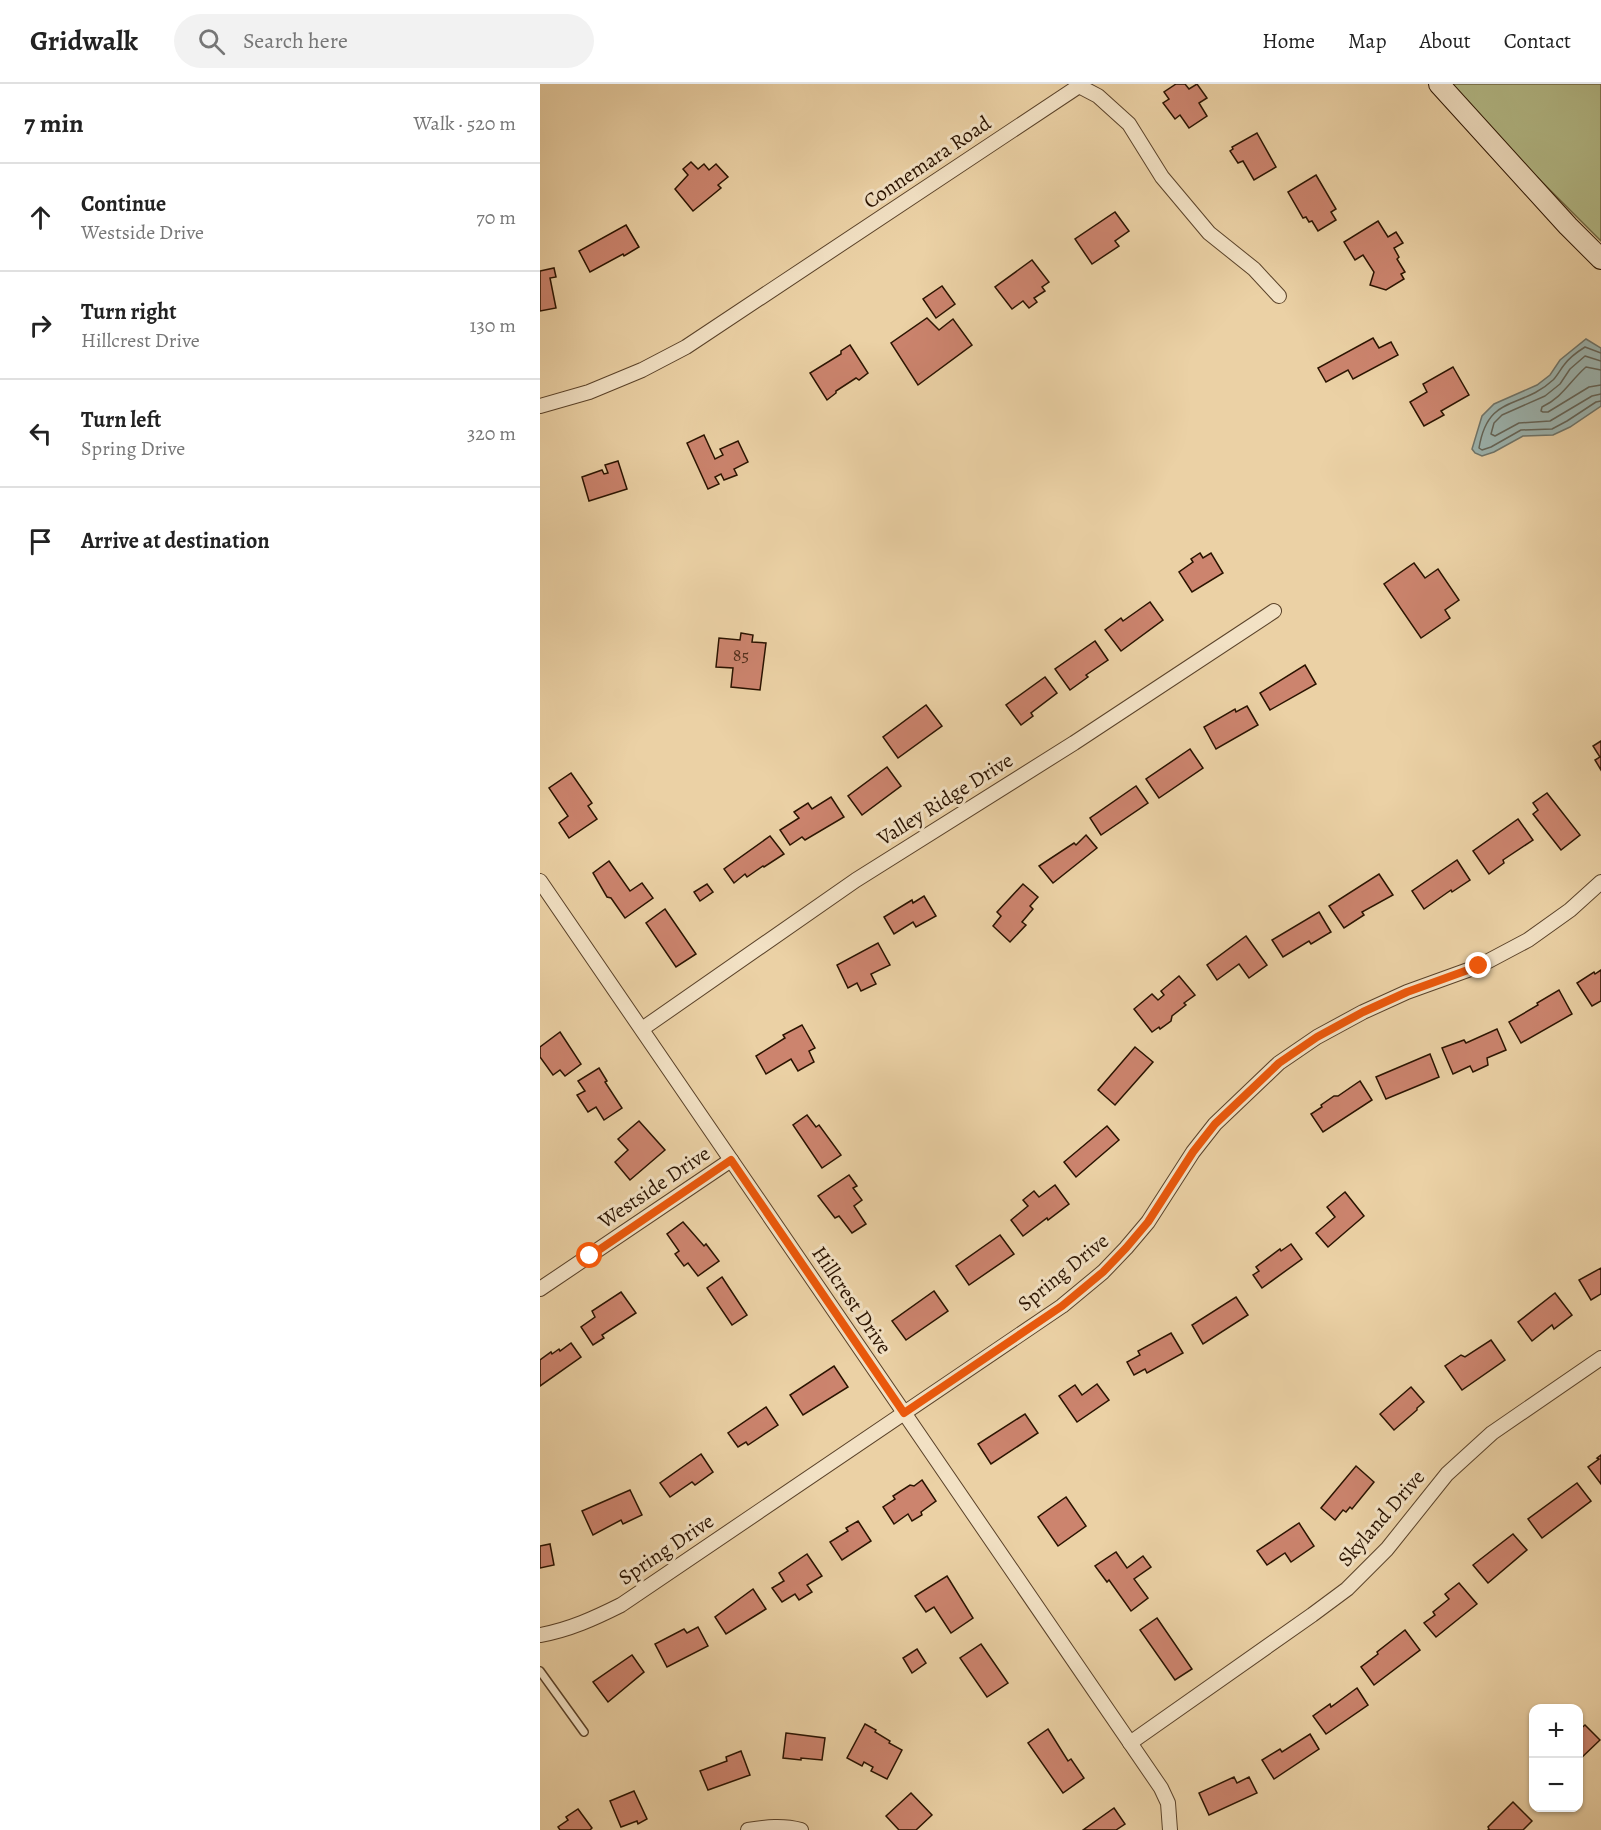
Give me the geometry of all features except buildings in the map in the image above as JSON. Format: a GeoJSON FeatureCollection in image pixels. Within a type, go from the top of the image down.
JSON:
{"type":"FeatureCollection","features":[{"type":"Feature","properties":{"kind":"street"},"geometry":{"type":"LineString","coordinates":[[1439,84],[1601,259]]}},
{"type":"Feature","properties":{"kind":"street","name":"Connemara Road"},"geometry":{"type":"LineString","coordinates":[[540,406],[589,392],[642,370],[686,347],[1079,86],[1098,96],[1129,124],[1162,177],[1209,233],[1254,269],[1279,296]]}},
{"type":"Feature","properties":{"kind":"street","name":"Valley Ridge Drive"},"geometry":{"type":"LineString","coordinates":[[642,1029],[856,880],[1074,743],[1274,610]]}},
{"type":"Feature","properties":{"kind":"street","name":"Hillcrest Drive"},"geometry":{"type":"LineString","coordinates":[[540,881],[1161,1788],[1167,1803],[1170,1830]]}},
{"type":"Feature","properties":{"kind":"street","name":"Spring Drive"},"geometry":{"type":"LineString","coordinates":[[540,1635],[571,1627],[621,1605],[1062,1306],[1103,1272],[1126,1248],[1148,1222],[1193,1152],[1215,1124],[1279,1063],[1317,1037],[1363,1012],[1407,992],[1479,966],[1528,940],[1570,910],[1601,882]]}},
{"type":"Feature","properties":{"kind":"street","name":"Westside Drive"},"geometry":{"type":"LineString","coordinates":[[540,1289],[731,1160]]}},
{"type":"Feature","properties":{"kind":"street","name":"Skyland Drive"},"geometry":{"type":"LineString","coordinates":[[1130,1743],[1347,1589],[1387,1549],[1447,1474],[1470,1453],[1492,1433],[1601,1358]]}},
{"type":"Feature","properties":{"kind":"street"},"geometry":{"type":"LineString","coordinates":[[748,1830],[791,1827],[801,1830]]}},
{"type":"Feature","properties":{"kind":"lane"},"geometry":{"type":"LineString","coordinates":[[540,1671],[584,1732]]}},
{"type":"Feature","properties":{"kind":"green space"},"geometry":{"type":"Polygon","coordinates":[[[1444,84],[1601,84],[1601,241],[1444,84]]]}},
{"type":"Feature","properties":{"kind":"water"},"geometry":{"type":"Polygon","coordinates":[[[1586,339],[1601,348],[1601,406],[1570,427],[1553,435],[1523,436],[1494,452],[1482,456],[1475,453],[1472,449],[1482,416],[1494,404],[1537,385],[1550,375],[1560,360],[1586,339]]]}},
{"type":"Feature","properties":{"kind":"route"},"geometry":{"type":"LineString","coordinates":[[590,1256],[731,1160],[904,1413],[1062,1306],[1103,1272],[1148,1222],[1193,1152],[1215,1124],[1279,1063],[1317,1037],[1363,1012],[1407,992],[1479,966]]}}]}
